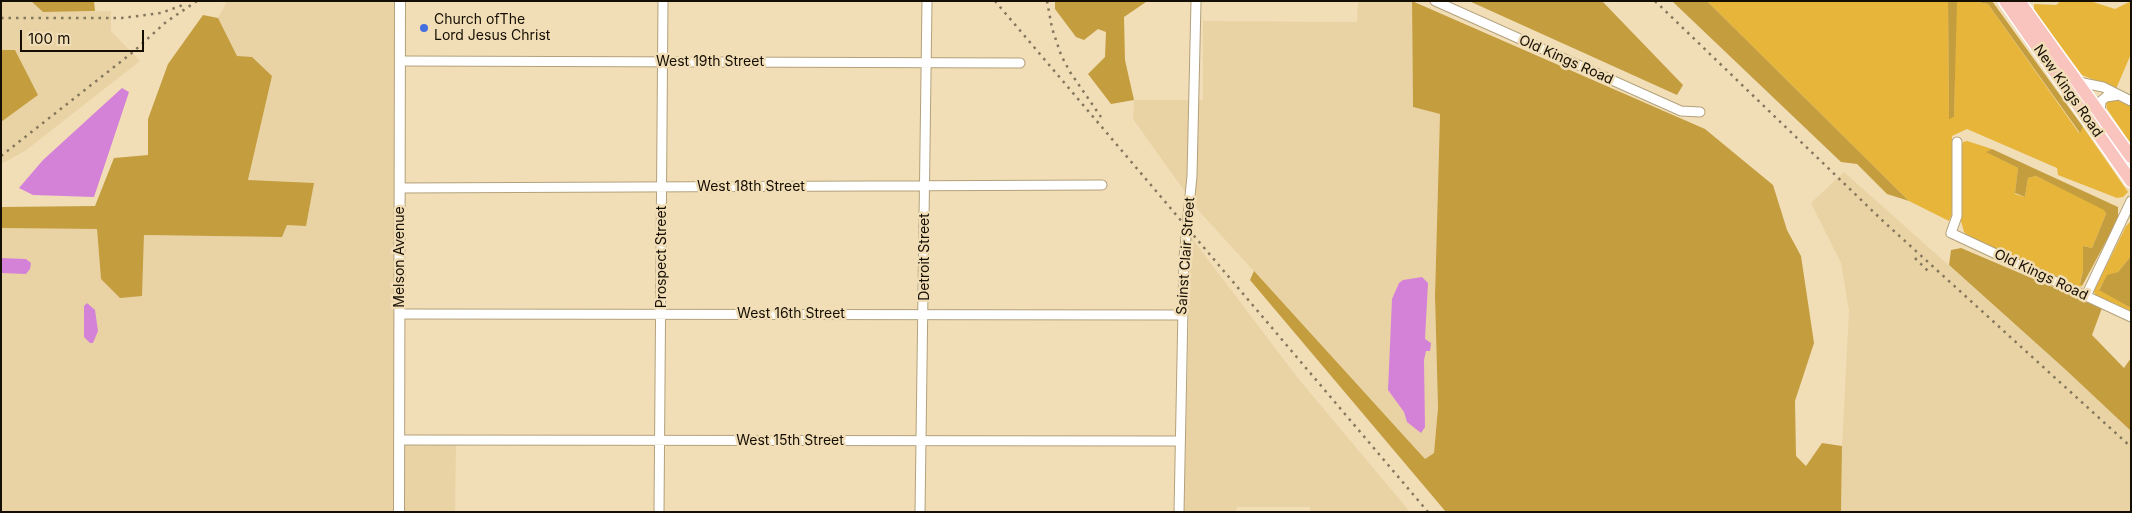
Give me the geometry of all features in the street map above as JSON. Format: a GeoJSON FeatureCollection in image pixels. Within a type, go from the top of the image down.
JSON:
{"type":"FeatureCollection","features":[{"type":"Feature","properties":{"kind":"main road","name":"New Kings Road"},"geometry":{"type":"LineString","coordinates":[[2005,1],[2131,181]]}},
{"type":"Feature","properties":{"kind":"main road","name":"New Kings Road"},"geometry":{"type":"LineString","coordinates":[[2019,1],[2131,157]]}},
{"type":"Feature","properties":{"kind":"street","name":"Melson Avenue"},"geometry":{"type":"LineString","coordinates":[[399,512],[400,1]]}},
{"type":"Feature","properties":{"kind":"street","name":"Prospect Street"},"geometry":{"type":"LineString","coordinates":[[659,512],[663,1]]}},
{"type":"Feature","properties":{"kind":"street","name":"Detroit Street"},"geometry":{"type":"LineString","coordinates":[[920,512],[927,1]]}},
{"type":"Feature","properties":{"kind":"street","name":"Sainst Clair Street"},"geometry":{"type":"LineString","coordinates":[[1179,512],[1184,249],[1192,176],[1196,1]]}},
{"type":"Feature","properties":{"kind":"street","name":"Old Kings Road"},"geometry":{"type":"LineString","coordinates":[[1435,1],[1681,111],[1700,112]]}},
{"type":"Feature","properties":{"kind":"street","name":"West 19th Street"},"geometry":{"type":"LineString","coordinates":[[400,61],[1020,63]]}},
{"type":"Feature","properties":{"kind":"street"},"geometry":{"type":"LineString","coordinates":[[2078,82],[2103,87],[2131,101]]}},
{"type":"Feature","properties":{"kind":"street"},"geometry":{"type":"LineString","coordinates":[[2100,114],[2101,101],[2106,97],[2119,95]]}},
{"type":"Feature","properties":{"kind":"street","name":"Old Kings Road"},"geometry":{"type":"LineString","coordinates":[[1957,142],[1957,216],[1951,233],[2131,317]]}},
{"type":"Feature","properties":{"kind":"street","name":"West 18th Street"},"geometry":{"type":"LineString","coordinates":[[400,188],[1102,185]]}},
{"type":"Feature","properties":{"kind":"street"},"geometry":{"type":"LineString","coordinates":[[2086,296],[2130,206]]}},
{"type":"Feature","properties":{"kind":"street","name":"West 16th Street"},"geometry":{"type":"LineString","coordinates":[[400,314],[1182,315]]}},
{"type":"Feature","properties":{"kind":"street","name":"West 15th Street"},"geometry":{"type":"LineString","coordinates":[[399,440],[1180,441]]}},
{"type":"Feature","properties":{"kind":"shaded area"},"geometry":{"type":"Polygon","coordinates":[[[1,1],[31,1],[43,12],[111,11],[111,31],[140,61],[25,151],[1,164],[1,122],[38,95],[15,50],[1,50],[1,1]]]}},
{"type":"Feature","properties":{"kind":"shaded area"},"geometry":{"type":"Polygon","coordinates":[[[31,1],[94,1],[95,11],[43,12],[31,1]]]}},
{"type":"Feature","properties":{"kind":"shaded area"},"geometry":{"type":"Polygon","coordinates":[[[227,1],[396,1],[395,512],[1,512],[1,228],[97,229],[101,279],[142,296],[144,235],[281,237],[248,181],[272,76],[237,56],[218,18],[227,1]]]}},
{"type":"Feature","properties":{"kind":"shaded area"},"geometry":{"type":"Polygon","coordinates":[[[1055,1],[1177,1],[1146,2],[1124,17],[1125,60],[1134,100],[1111,104],[1088,74],[1105,57],[1106,32],[1098,29],[1084,40],[1076,37],[1055,9],[1055,1]]]}},
{"type":"Feature","properties":{"kind":"shaded area"},"geometry":{"type":"Polygon","coordinates":[[[1358,1],[1412,1],[1413,107],[1440,114],[1435,296],[1438,408],[1434,453],[1425,459],[1198,210],[1133,119],[1134,100],[1203,100],[1203,21],[1357,22],[1358,1]]]}},
{"type":"Feature","properties":{"kind":"shaded area"},"geometry":{"type":"Polygon","coordinates":[[[1412,1],[1705,129],[1773,185],[1787,230],[1801,256],[1814,343],[1795,401],[1796,456],[1806,466],[1822,443],[1842,446],[1841,512],[1446,512],[1250,280],[1254,271],[1425,459],[1434,453],[1438,408],[1435,296],[1440,114],[1413,107],[1412,1]]]}},
{"type":"Feature","properties":{"kind":"shaded area"},"geometry":{"type":"Polygon","coordinates":[[[1469,1],[1602,1],[1683,85],[1677,95],[1469,1]]]}},
{"type":"Feature","properties":{"kind":"shaded area"},"geometry":{"type":"Polygon","coordinates":[[[1672,1],[1707,1],[1909,201],[1887,194],[1857,164],[1841,162],[1672,1]]]}},
{"type":"Feature","properties":{"kind":"shaded area"},"geometry":{"type":"Polygon","coordinates":[[[1707,1],[1948,1],[1949,118],[1954,117],[1956,2],[1973,1],[1988,4],[2079,133],[2083,127],[2128,192],[2123,197],[2117,198],[2058,175],[2057,168],[1967,129],[1952,136],[1952,214],[1949,221],[1909,201],[1707,1]]]}},
{"type":"Feature","properties":{"kind":"shaded area"},"geometry":{"type":"Polygon","coordinates":[[[1948,1],[1957,1],[1954,117],[1949,119],[1948,1]]]}},
{"type":"Feature","properties":{"kind":"shaded area"},"geometry":{"type":"Polygon","coordinates":[[[1973,1],[1992,1],[2083,127],[2080,133],[1988,4],[1973,1]]]}},
{"type":"Feature","properties":{"kind":"shaded area"},"geometry":{"type":"Polygon","coordinates":[[[2061,1],[2090,1],[2115,9],[2131,1],[2131,54],[2116,89],[2082,75],[2034,11],[2034,4],[2056,5],[2061,1]]]}},
{"type":"Feature","properties":{"kind":"shaded area"},"geometry":{"type":"Polygon","coordinates":[[[203,15],[218,18],[237,56],[252,57],[272,76],[248,180],[314,183],[306,226],[287,225],[282,237],[144,235],[142,296],[120,298],[101,279],[97,229],[1,228],[1,207],[95,206],[114,158],[148,155],[148,119],[168,64],[203,15]]]}},
{"type":"Feature","properties":{"kind":"shaded area"},"geometry":{"type":"Polygon","coordinates":[[[1,50],[15,50],[38,95],[1,122],[1,50]]]}},
{"type":"Feature","properties":{"kind":"shaded area"},"geometry":{"type":"Polygon","coordinates":[[[122,88],[129,92],[94,197],[33,195],[19,188],[43,160],[122,88]]]}},
{"type":"Feature","properties":{"kind":"shaded area"},"geometry":{"type":"Polygon","coordinates":[[[2114,99],[2131,106],[2131,144],[2107,109],[2106,101],[2114,99]]]}},
{"type":"Feature","properties":{"kind":"shaded area"},"geometry":{"type":"Polygon","coordinates":[[[1967,141],[1992,149],[1987,152],[2018,168],[2015,194],[2025,197],[2028,178],[2036,176],[2104,209],[2106,214],[2092,248],[2083,246],[2083,271],[2080,282],[2082,286],[2078,287],[1968,236],[1964,232],[1961,221],[1960,149],[1963,142],[1967,141]]]}},
{"type":"Feature","properties":{"kind":"shaded area"},"geometry":{"type":"Polygon","coordinates":[[[1992,149],[2118,207],[2118,219],[2082,286],[2080,283],[2083,271],[2083,246],[2092,248],[2106,214],[2104,210],[2036,176],[2028,178],[2025,197],[2015,193],[2018,168],[1986,152],[1992,149]]]}},
{"type":"Feature","properties":{"kind":"shaded area"},"geometry":{"type":"Polygon","coordinates":[[[1844,172],[2066,370],[2131,431],[2131,512],[1841,512],[1842,446],[1849,311],[1841,263],[1811,203],[1844,172]]]}},
{"type":"Feature","properties":{"kind":"shaded area"},"geometry":{"type":"Polygon","coordinates":[[[2131,221],[2131,256],[2118,272],[2107,276],[2099,289],[2131,308],[2131,311],[2095,295],[2094,291],[2126,226],[2131,221]]]}},
{"type":"Feature","properties":{"kind":"shaded area"},"geometry":{"type":"Polygon","coordinates":[[[1191,237],[1297,377],[1410,512],[1310,512],[1310,507],[1237,507],[1236,512],[1184,512],[1191,237]]]}},
{"type":"Feature","properties":{"kind":"shaded area"},"geometry":{"type":"Polygon","coordinates":[[[1961,248],[2102,308],[2092,335],[2124,368],[2131,358],[2131,431],[1949,265],[1951,250],[1961,248]]]}},
{"type":"Feature","properties":{"kind":"shaded area"},"geometry":{"type":"Polygon","coordinates":[[[2131,256],[2131,308],[2099,290],[2107,275],[2118,272],[2131,256]]]}},
{"type":"Feature","properties":{"kind":"shaded area"},"geometry":{"type":"Polygon","coordinates":[[[1,258],[26,259],[31,263],[30,269],[26,274],[1,273],[1,258]]]}},
{"type":"Feature","properties":{"kind":"shaded area"},"geometry":{"type":"Polygon","coordinates":[[[1422,277],[1428,283],[1425,339],[1431,343],[1430,351],[1426,351],[1424,360],[1425,427],[1421,433],[1407,422],[1404,412],[1388,390],[1392,299],[1399,283],[1403,280],[1422,277]]]}},
{"type":"Feature","properties":{"kind":"shaded area"},"geometry":{"type":"Polygon","coordinates":[[[87,303],[95,310],[98,331],[93,343],[90,343],[84,337],[84,306],[87,303]]]}},
{"type":"Feature","properties":{"kind":"shaded area"},"geometry":{"type":"Polygon","coordinates":[[[404,445],[456,445],[455,512],[403,512],[404,445]]]}},
{"type":"Feature","properties":{"kind":"railway"},"geometry":{"type":"LineString","coordinates":[[1,156],[133,52],[166,22],[197,1]]}},
{"type":"Feature","properties":{"kind":"railway"},"geometry":{"type":"LineString","coordinates":[[995,1],[1428,512]]}},
{"type":"Feature","properties":{"kind":"railway"},"geometry":{"type":"LineString","coordinates":[[1047,1],[1052,28],[1061,55],[1070,72],[1101,117]]}},
{"type":"Feature","properties":{"kind":"railway"},"geometry":{"type":"LineString","coordinates":[[1655,1],[1883,221],[2131,447]]}},
{"type":"Feature","properties":{"kind":"railway"},"geometry":{"type":"LineString","coordinates":[[1,18],[122,18],[161,13],[183,5]]}},
{"type":"Feature","properties":{"kind":"railway"},"geometry":{"type":"LineString","coordinates":[[1915,258],[1929,272]]}},
{"type":"Feature","properties":{"kind":"place","name":"Church ofThe Lord Jesus Christ"},"geometry":{"type":"Point","coordinates":[424,28]}}]}
